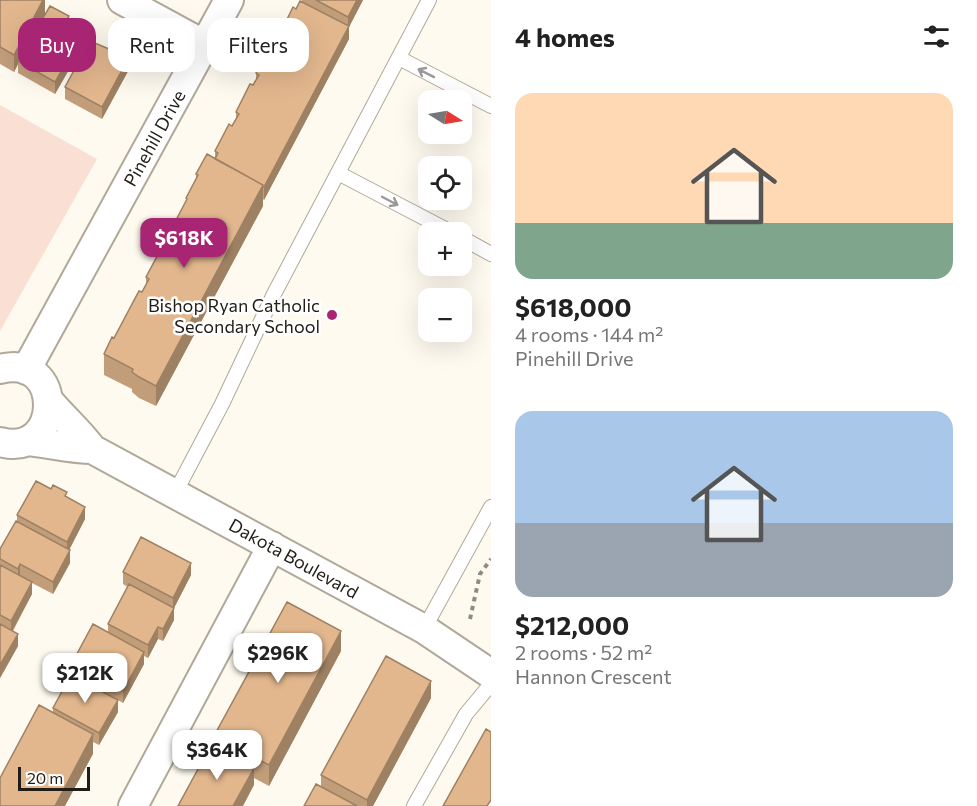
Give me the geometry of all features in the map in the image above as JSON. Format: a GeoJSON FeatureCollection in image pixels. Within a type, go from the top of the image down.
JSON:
{"type":"FeatureCollection","features":[{"type":"Feature","properties":{"kind":"street"},"geometry":{"type":"LineString","coordinates":[[122,0],[205,45]]}},
{"type":"Feature","properties":{"kind":"street","name":"Pinehill Drive"},"geometry":{"type":"LineString","coordinates":[[13,369],[205,45],[229,0]]}},
{"type":"Feature","properties":{"kind":"street","name":"Dakota Boulevard"},"geometry":{"type":"LineString","coordinates":[[13,369],[42,382],[49,401],[80,431],[92,449]]}},
{"type":"Feature","properties":{"kind":"street"},"geometry":{"type":"LineString","coordinates":[[10,446],[37,434],[45,424],[49,413],[49,401]]}},
{"type":"Feature","properties":{"kind":"street","name":"Dakota Boulevard"},"geometry":{"type":"LineString","coordinates":[[10,446],[54,444],[76,449],[92,449],[424,629],[491,674]]}},
{"type":"Feature","properties":{"kind":"street"},"geometry":{"type":"LineString","coordinates":[[133,806],[272,546]]}},
{"type":"Feature","properties":{"kind":"lane"},"geometry":{"type":"LineString","coordinates":[[175,493],[222,404],[274,294],[429,0]]}},
{"type":"Feature","properties":{"kind":"lane"},"geometry":{"type":"LineString","coordinates":[[399,58],[491,106]]}},
{"type":"Feature","properties":{"kind":"lane"},"geometry":{"type":"LineString","coordinates":[[338,173],[432,222]]}},
{"type":"Feature","properties":{"kind":"lane"},"geometry":{"type":"LineString","coordinates":[[472,244],[491,254]]}},
{"type":"Feature","properties":{"kind":"lane"},"geometry":{"type":"LineString","coordinates":[[424,629],[491,507]]}},
{"type":"Feature","properties":{"kind":"lane"},"geometry":{"type":"LineString","coordinates":[[414,806],[466,714],[491,684]]}},
{"type":"Feature","properties":{"kind":"path"},"geometry":{"type":"LineString","coordinates":[[470,619],[480,574],[491,559]]}},
{"type":"Feature","properties":{"kind":"shaded area"},"geometry":{"type":"Polygon","coordinates":[[[0,105],[97,159],[0,331],[0,105]]]}},
{"type":"Feature","properties":{"kind":"building"},"geometry":{"type":"Polygon","coordinates":[[[0,0],[43,0],[34,18],[18,18],[18,47],[14,55],[0,47],[0,0]]]}},
{"type":"Feature","properties":{"kind":"building"},"geometry":{"type":"Polygon","coordinates":[[[316,0],[357,0],[348,17],[316,0]]]}},
{"type":"Feature","properties":{"kind":"building"},"geometry":{"type":"Polygon","coordinates":[[[300,1],[349,26],[262,187],[263,185],[215,159],[218,153],[215,151],[229,124],[232,126],[239,114],[236,112],[250,84],[253,85],[259,75],[257,72],[309,72],[309,18],[288,18],[293,7],[296,9],[300,1]]]}},
{"type":"Feature","properties":{"kind":"building"},"geometry":{"type":"Polygon","coordinates":[[[50,6],[69,16],[68,18],[43,18],[50,6]]]}},
{"type":"Feature","properties":{"kind":"building"},"geometry":{"type":"Polygon","coordinates":[[[96,44],[108,49],[108,72],[121,72],[102,107],[65,87],[73,72],[96,72],[96,44]]]}},
{"type":"Feature","properties":{"kind":"building"},"geometry":{"type":"Polygon","coordinates":[[[37,72],[61,72],[55,82],[37,72]]]}},
{"type":"Feature","properties":{"kind":"building"},"geometry":{"type":"Polygon","coordinates":[[[207,154],[263,185],[156,386],[132,372],[133,369],[104,354],[139,291],[142,292],[149,279],[146,277],[162,247],[160,246],[168,231],[171,233],[207,154]]]}},
{"type":"Feature","properties":{"kind":"building"},"geometry":{"type":"Polygon","coordinates":[[[36,481],[51,489],[53,485],[67,492],[65,496],[85,507],[67,542],[17,515],[36,481]]]}},
{"type":"Feature","properties":{"kind":"building"},"geometry":{"type":"Polygon","coordinates":[[[16,521],[70,550],[53,582],[20,564],[18,569],[0,559],[0,549],[16,521]]]}},
{"type":"Feature","properties":{"kind":"building"},"geometry":{"type":"Polygon","coordinates":[[[141,537],[191,563],[173,598],[123,572],[141,537]]]}},
{"type":"Feature","properties":{"kind":"building"},"geometry":{"type":"Polygon","coordinates":[[[0,565],[32,582],[11,621],[0,615],[0,565]]]}},
{"type":"Feature","properties":{"kind":"building"},"geometry":{"type":"Polygon","coordinates":[[[129,584],[174,608],[163,629],[158,627],[148,645],[108,624],[129,584]]]}},
{"type":"Feature","properties":{"kind":"building"},"geometry":{"type":"Polygon","coordinates":[[[287,602],[341,631],[269,765],[214,736],[287,602]]]}},
{"type":"Feature","properties":{"kind":"building"},"geometry":{"type":"Polygon","coordinates":[[[0,624],[18,634],[0,665],[0,624]]]}},
{"type":"Feature","properties":{"kind":"building"},"geometry":{"type":"Polygon","coordinates":[[[93,624],[144,652],[123,691],[72,663],[93,624]]]}},
{"type":"Feature","properties":{"kind":"building"},"geometry":{"type":"Polygon","coordinates":[[[386,656],[431,681],[367,800],[321,775],[386,656]]]}},
{"type":"Feature","properties":{"kind":"building"},"geometry":{"type":"Polygon","coordinates":[[[71,675],[118,700],[99,733],[53,708],[71,675]]]}},
{"type":"Feature","properties":{"kind":"building"},"geometry":{"type":"Polygon","coordinates":[[[39,705],[93,734],[55,806],[0,806],[0,778],[39,705]]]}},
{"type":"Feature","properties":{"kind":"building"},"geometry":{"type":"Polygon","coordinates":[[[486,729],[491,732],[491,800],[487,806],[443,806],[486,729]]]}},
{"type":"Feature","properties":{"kind":"building"},"geometry":{"type":"Polygon","coordinates":[[[211,745],[254,768],[233,806],[178,806],[211,745]]]}},
{"type":"Feature","properties":{"kind":"building"},"geometry":{"type":"Polygon","coordinates":[[[316,784],[357,806],[304,806],[316,784]]]}},
{"type":"Feature","properties":{"kind":"place","name":"Bishop Ryan Catholic Secondary School"},"geometry":{"type":"Point","coordinates":[332,315]}}]}
